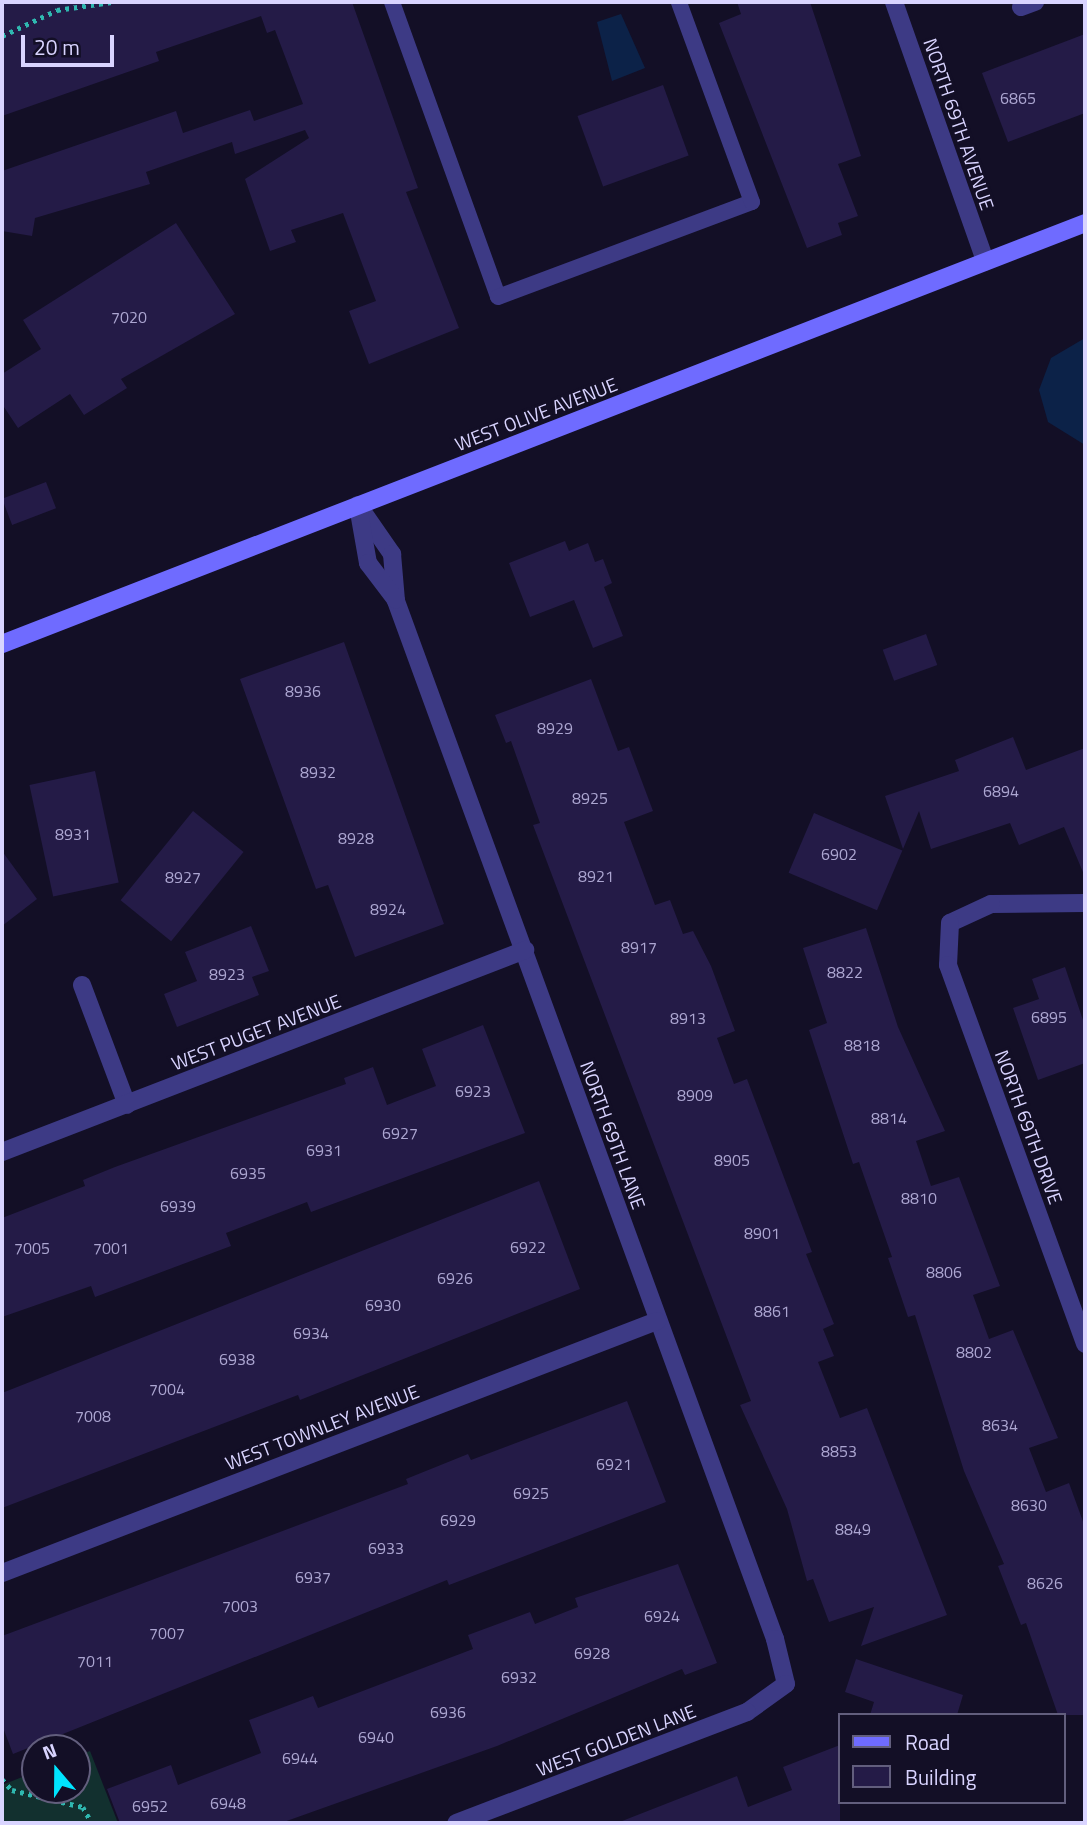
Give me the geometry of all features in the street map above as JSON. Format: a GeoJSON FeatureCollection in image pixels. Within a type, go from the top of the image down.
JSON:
{"type":"FeatureCollection","features":[{"type":"Feature","properties":{"kind":"main road","name":"WEST OLIVE AVENUE"},"geometry":{"type":"LineString","coordinates":[[2,644],[1085,223]]}},
{"type":"Feature","properties":{"kind":"street","name":"NORTH 69TH AVENUE"},"geometry":{"type":"LineString","coordinates":[[894,2],[985,261]]}},
{"type":"Feature","properties":{"kind":"street","name":"NORTH 69TH LANE"},"geometry":{"type":"LineString","coordinates":[[358,505],[368,563],[397,601],[525,950],[786,1684]]}},
{"type":"Feature","properties":{"kind":"street","name":"NORTH 69TH DRIVE"},"geometry":{"type":"LineString","coordinates":[[1085,903],[991,904],[950,923],[948,965],[1085,1344]]}},
{"type":"Feature","properties":{"kind":"street","name":"WEST PUGET AVENUE"},"geometry":{"type":"LineString","coordinates":[[2,1152],[525,950]]}},
{"type":"Feature","properties":{"kind":"street"},"geometry":{"type":"LineString","coordinates":[[82,985],[127,1105]]}},
{"type":"Feature","properties":{"kind":"street","name":"WEST TOWNLEY AVENUE"},"geometry":{"type":"LineString","coordinates":[[2,1573],[657,1321]]}},
{"type":"Feature","properties":{"kind":"street","name":"WEST GOLDEN LANE"},"geometry":{"type":"LineString","coordinates":[[456,1823],[747,1712],[786,1684]]}},
{"type":"Feature","properties":{"kind":"lane"},"geometry":{"type":"LineString","coordinates":[[392,2],[498,297],[752,202],[679,2]]}},
{"type":"Feature","properties":{"kind":"path"},"geometry":{"type":"LineString","coordinates":[[2,36],[57,10],[111,2]]}},
{"type":"Feature","properties":{"kind":"path"},"geometry":{"type":"LineString","coordinates":[[2,1779],[12,1790],[83,1807],[92,1823]]}},
{"type":"Feature","properties":{"kind":"green space"},"geometry":{"type":"Polygon","coordinates":[[[91,1754],[118,1823],[2,1823],[2,1785],[21,1778],[21,1804],[91,1804],[91,1754]]]}},
{"type":"Feature","properties":{"kind":"water"},"geometry":{"type":"Polygon","coordinates":[[[621,14],[645,68],[612,81],[597,22],[621,14]]]}},
{"type":"Feature","properties":{"kind":"water"},"geometry":{"type":"Polygon","coordinates":[[[1085,338],[1085,445],[1048,422],[1039,390],[1051,358],[1085,338]]]}},
{"type":"Feature","properties":{"kind":"building"},"geometry":{"type":"Polygon","coordinates":[[[2,2],[352,2],[418,188],[406,192],[459,328],[369,364],[349,311],[376,301],[343,213],[291,230],[296,242],[270,251],[245,179],[309,138],[305,130],[235,154],[232,142],[146,172],[150,184],[35,218],[32,236],[2,231],[2,171],[176,111],[183,133],[250,110],[254,121],[303,104],[275,30],[267,33],[261,16],[156,52],[159,61],[2,116],[2,2]]]}},
{"type":"Feature","properties":{"kind":"building"},"geometry":{"type":"Polygon","coordinates":[[[737,2],[810,2],[861,156],[838,164],[858,216],[838,223],[842,235],[807,248],[719,23],[741,14],[737,2]]]}},
{"type":"Feature","properties":{"kind":"building"},"geometry":{"type":"Polygon","coordinates":[[[1085,34],[1085,113],[1008,142],[982,73],[1085,34]]]}},
{"type":"Feature","properties":{"kind":"building"},"geometry":{"type":"Polygon","coordinates":[[[663,85],[689,155],[603,187],[577,116],[663,85]]]}},
{"type":"Feature","properties":{"kind":"building"},"geometry":{"type":"Polygon","coordinates":[[[176,223],[235,314],[121,379],[127,388],[84,415],[70,394],[18,428],[2,404],[2,374],[41,349],[23,320],[176,223]]]}},
{"type":"Feature","properties":{"kind":"building"},"geometry":{"type":"Polygon","coordinates":[[[46,482],[56,508],[12,525],[2,499],[46,482]]]}},
{"type":"Feature","properties":{"kind":"building"},"geometry":{"type":"Polygon","coordinates":[[[565,541],[569,551],[588,543],[595,562],[603,559],[612,583],[604,587],[623,636],[593,648],[574,600],[530,617],[509,563],[565,541]]]}},
{"type":"Feature","properties":{"kind":"building"},"geometry":{"type":"Polygon","coordinates":[[[926,634],[937,665],[894,681],[883,650],[926,634]]]}},
{"type":"Feature","properties":{"kind":"building"},"geometry":{"type":"Polygon","coordinates":[[[344,642],[444,924],[355,957],[328,885],[316,889],[240,679],[344,642]]]}},
{"type":"Feature","properties":{"kind":"building"},"geometry":{"type":"Polygon","coordinates":[[[591,679],[618,751],[629,747],[653,811],[624,822],[655,905],[670,900],[683,934],[693,931],[711,966],[735,1031],[717,1038],[734,1084],[747,1079],[812,1252],[806,1254],[834,1324],[823,1329],[834,1356],[818,1362],[840,1418],[867,1408],[947,1615],[861,1646],[874,1607],[829,1622],[813,1579],[807,1581],[787,1509],[740,1405],[751,1401],[533,825],[540,823],[511,741],[506,743],[495,715],[591,679]]]}},
{"type":"Feature","properties":{"kind":"building"},"geometry":{"type":"Polygon","coordinates":[[[1013,737],[1026,770],[1085,748],[1085,877],[1064,827],[1019,845],[1010,823],[931,849],[919,811],[903,849],[885,796],[959,771],[955,760],[1013,737]]]}},
{"type":"Feature","properties":{"kind":"building"},"geometry":{"type":"Polygon","coordinates":[[[95,771],[119,883],[53,896],[29,785],[95,771]]]}},
{"type":"Feature","properties":{"kind":"building"},"geometry":{"type":"Polygon","coordinates":[[[193,811],[244,852],[171,941],[121,900],[193,811]]]}},
{"type":"Feature","properties":{"kind":"building"},"geometry":{"type":"Polygon","coordinates":[[[814,813],[902,851],[877,910],[789,873],[814,813]]]}},
{"type":"Feature","properties":{"kind":"building"},"geometry":{"type":"Polygon","coordinates":[[[2,851],[37,899],[2,926],[2,851]]]}},
{"type":"Feature","properties":{"kind":"building"},"geometry":{"type":"Polygon","coordinates":[[[251,926],[269,971],[252,977],[259,995],[177,1027],[164,994],[197,981],[185,952],[251,926]]]}},
{"type":"Feature","properties":{"kind":"building"},"geometry":{"type":"Polygon","coordinates":[[[866,928],[898,1027],[945,1131],[916,1141],[931,1186],[959,1177],[1000,1286],[973,1295],[989,1339],[1013,1330],[1058,1438],[1029,1448],[1046,1492],[1069,1483],[1085,1527],[1085,1715],[1057,1713],[1026,1623],[1021,1625],[998,1566],[1004,1564],[964,1471],[915,1315],[908,1317],[888,1258],[892,1257],[859,1162],[853,1164],[809,1030],[827,1023],[803,948],[866,928]]]}},
{"type":"Feature","properties":{"kind":"building"},"geometry":{"type":"Polygon","coordinates":[[[1065,967],[1085,1026],[1085,1063],[1038,1080],[1013,1008],[1039,999],[1032,979],[1065,967]]]}},
{"type":"Feature","properties":{"kind":"building"},"geometry":{"type":"Polygon","coordinates":[[[483,1025],[525,1133],[311,1212],[307,1202],[226,1233],[231,1246],[95,1297],[91,1286],[2,1317],[2,1218],[85,1186],[83,1180],[115,1167],[346,1084],[344,1078],[373,1067],[387,1105],[436,1086],[422,1049],[483,1025]]]}},
{"type":"Feature","properties":{"kind":"building"},"geometry":{"type":"Polygon","coordinates":[[[539,1181],[580,1289],[300,1400],[298,1395],[2,1508],[2,1393],[539,1181]]]}},
{"type":"Feature","properties":{"kind":"building"},"geometry":{"type":"Polygon","coordinates":[[[627,1401],[666,1502],[449,1585],[447,1580],[63,1734],[21,1734],[21,1751],[13,1754],[2,1725],[2,1636],[408,1484],[406,1479],[468,1454],[471,1460],[627,1401]]]}},
{"type":"Feature","properties":{"kind":"building"},"geometry":{"type":"Polygon","coordinates":[[[678,1564],[717,1663],[685,1675],[682,1669],[497,1746],[281,1823],[120,1823],[107,1789],[171,1765],[178,1785],[261,1753],[249,1720],[313,1696],[318,1708],[473,1649],[468,1635],[530,1612],[535,1624],[578,1607],[575,1598],[678,1564]]]}},
{"type":"Feature","properties":{"kind":"building"},"geometry":{"type":"Polygon","coordinates":[[[856,1659],[963,1695],[958,1713],[871,1713],[874,1702],[845,1692],[856,1659]]]}},
{"type":"Feature","properties":{"kind":"building"},"geometry":{"type":"Polygon","coordinates":[[[838,1746],[840,1823],[617,1823],[737,1776],[748,1807],[792,1790],[783,1767],[838,1746]]]}}]}
